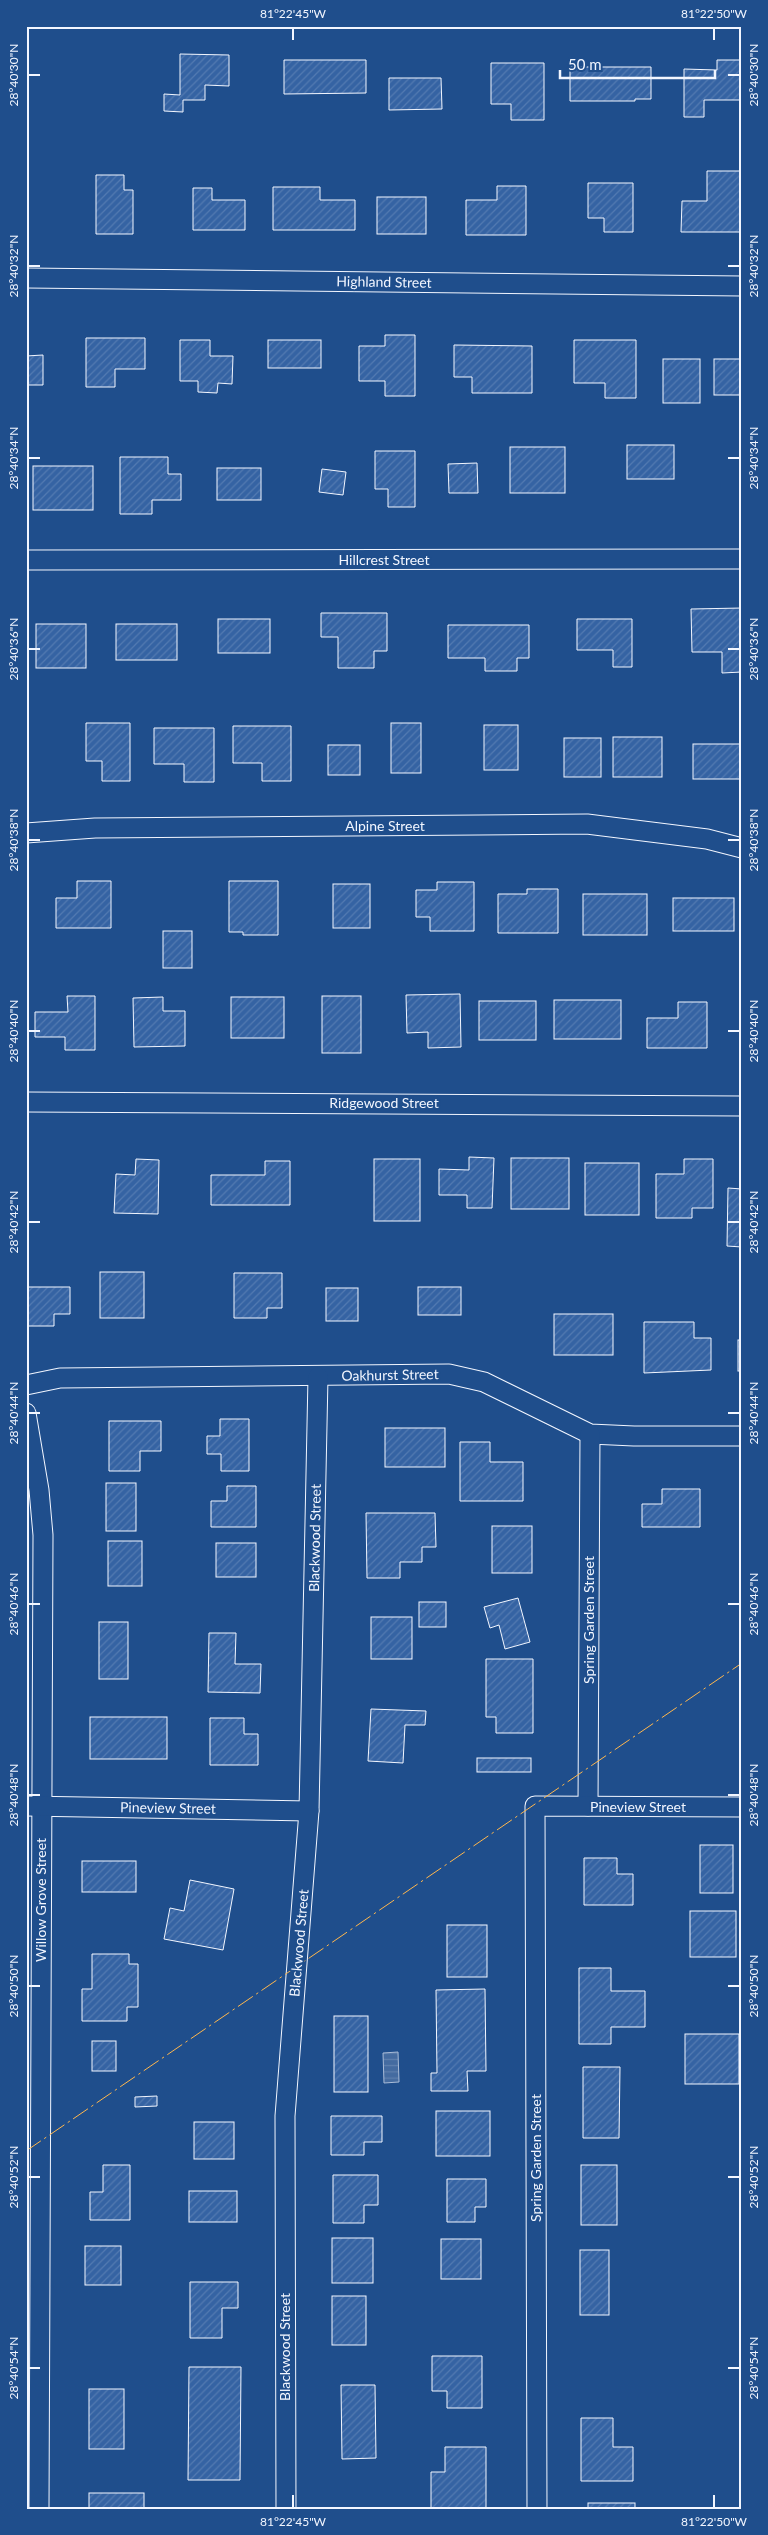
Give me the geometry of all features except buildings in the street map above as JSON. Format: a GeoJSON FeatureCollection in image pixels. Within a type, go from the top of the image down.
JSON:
{"type":"FeatureCollection","features":[{"type":"Feature","properties":{"kind":"street","name":"Highland Street"},"geometry":{"type":"LineString","coordinates":[[26,278],[742,286]]}},
{"type":"Feature","properties":{"kind":"street","name":"Hillcrest Street"},"geometry":{"type":"LineString","coordinates":[[26,560],[742,559]]}},
{"type":"Feature","properties":{"kind":"street","name":"Alpine Street"},"geometry":{"type":"LineString","coordinates":[[26,833],[95,828],[587,824],[708,839],[742,848]]}},
{"type":"Feature","properties":{"kind":"street","name":"Ridgewood Street"},"geometry":{"type":"LineString","coordinates":[[26,1102],[742,1106]]}},
{"type":"Feature","properties":{"kind":"street","name":"Oakhurst Street"},"geometry":{"type":"LineString","coordinates":[[26,1385],[60,1378],[449,1374],[484,1382],[590,1434],[742,1436]]}},
{"type":"Feature","properties":{"kind":"street","name":"Blackwood Street"},"geometry":{"type":"LineString","coordinates":[[286,2509],[285,2116],[309,1811],[318,1376]]}},
{"type":"Feature","properties":{"kind":"street","name":"Willow Grove Street"},"geometry":{"type":"LineString","coordinates":[[26,1413],[40,1490],[43,1535],[34,1806],[39,2509]]}},
{"type":"Feature","properties":{"kind":"street","name":"Spring Garden Street"},"geometry":{"type":"LineString","coordinates":[[588,1806],[590,1434]]}},
{"type":"Feature","properties":{"kind":"street","name":"Pineview Street"},"geometry":{"type":"LineString","coordinates":[[34,1806],[309,1811]]}},
{"type":"Feature","properties":{"kind":"street","name":"Spring Garden Street"},"geometry":{"type":"LineString","coordinates":[[535,1806],[537,2509]]}},
{"type":"Feature","properties":{"kind":"street","name":"Pineview Street"},"geometry":{"type":"LineString","coordinates":[[535,1806],[742,1808]]}},
{"type":"Feature","properties":{"kind":"water"},"geometry":{"type":"Polygon","coordinates":[[[398,2052],[399,2082],[384,2083],[383,2053],[398,2052]]]}},
{"type":"Feature","properties":{"kind":"power"},"geometry":{"type":"LineString","coordinates":[[26,2151],[742,1663]]}}]}
